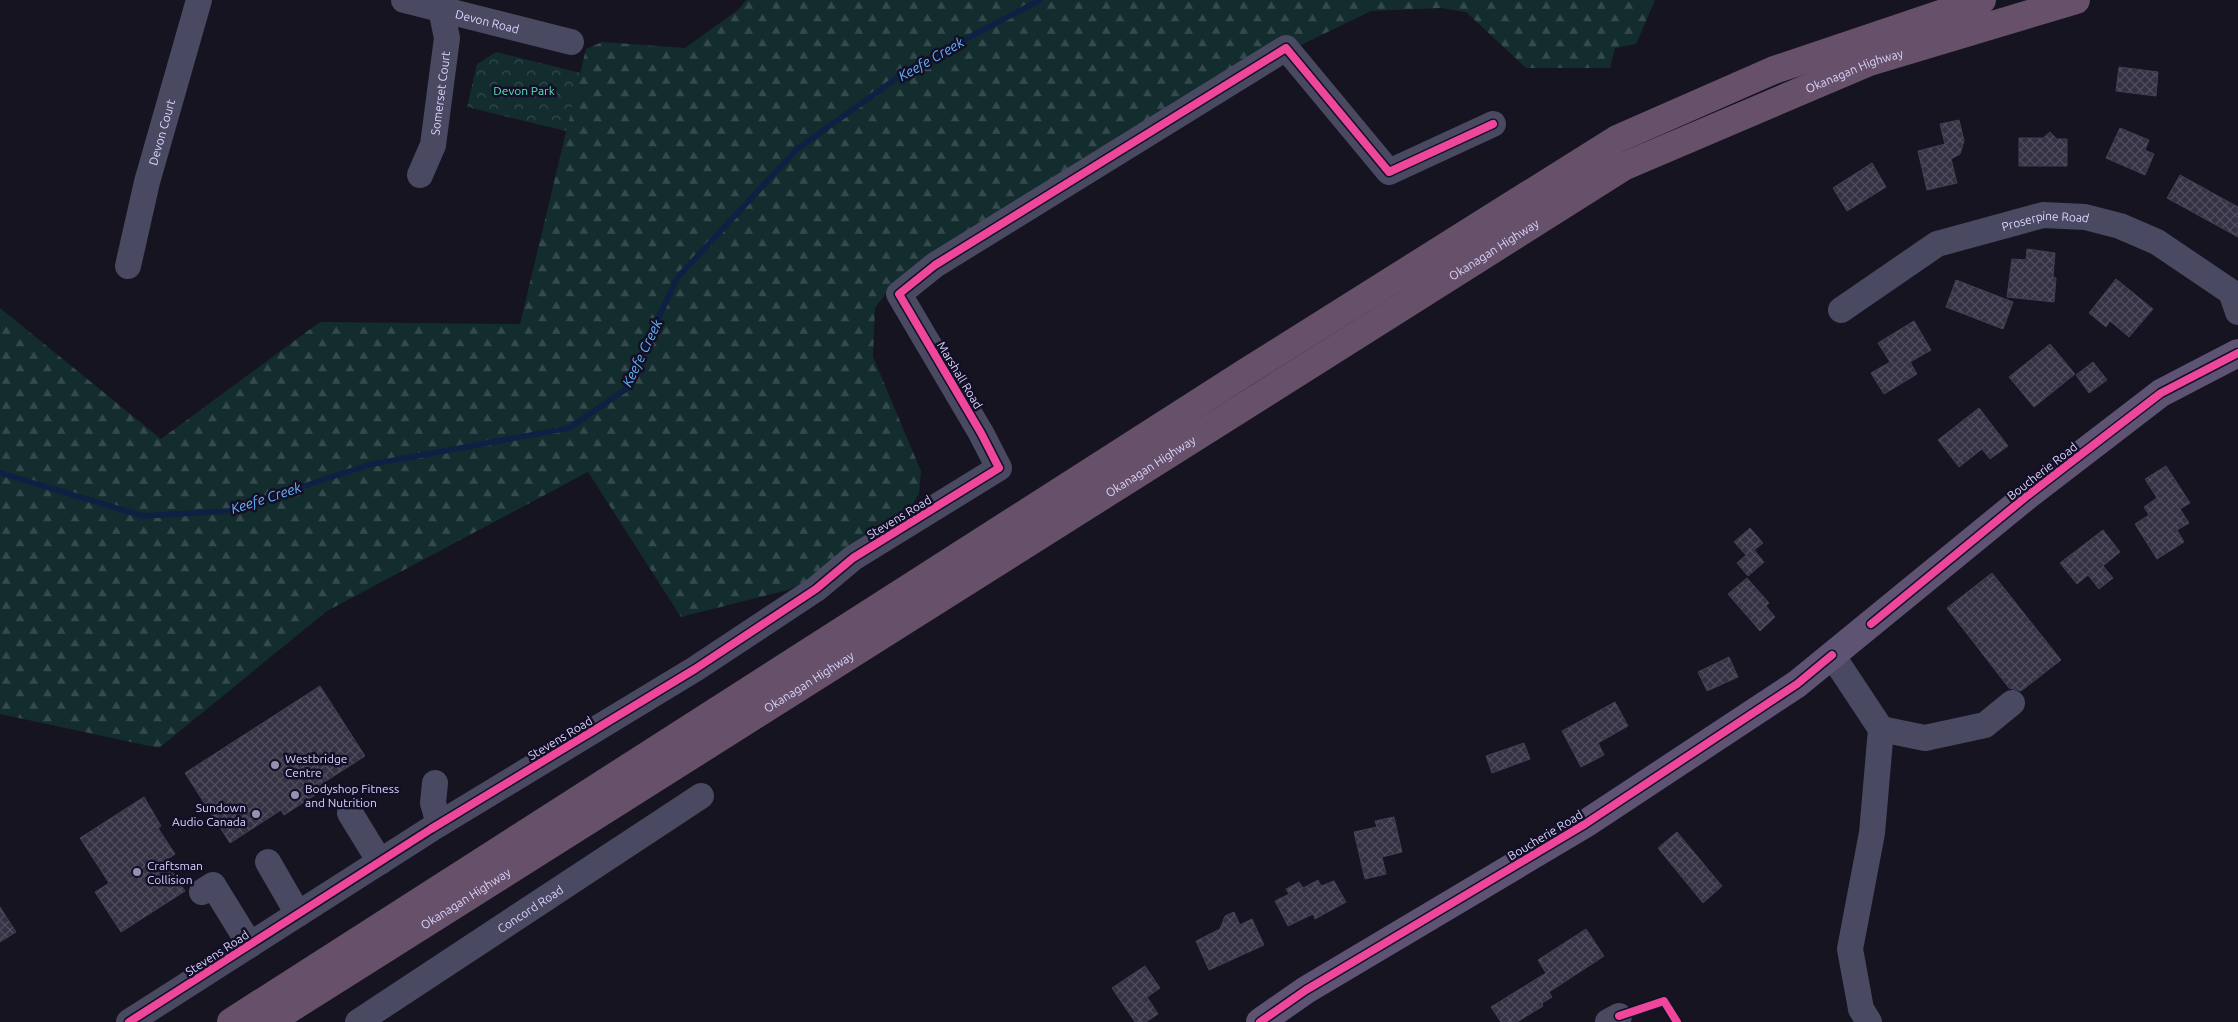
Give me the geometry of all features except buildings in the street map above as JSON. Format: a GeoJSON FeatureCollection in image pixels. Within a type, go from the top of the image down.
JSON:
{"type":"FeatureCollection","features":[{"type":"Feature","properties":{"kind":"highway","name":"Okanagan Highway"},"geometry":{"type":"LineString","coordinates":[[231,1022],[1246,372],[1617,139],[1774,70],[1982,0]]}},
{"type":"Feature","properties":{"kind":"highway","name":"Okanagan Highway"},"geometry":{"type":"LineString","coordinates":[[269,1022],[1625,166],[1869,62],[2076,0]]}},
{"type":"Feature","properties":{"kind":"main road","name":"Boucherie Road"},"geometry":{"type":"LineString","coordinates":[[1260,1022],[1306,990],[1585,824],[1798,684],[2027,496],[2161,393],[2238,353]]}},
{"type":"Feature","properties":{"kind":"street","name":"Devon Court"},"geometry":{"type":"LineString","coordinates":[[128,266],[147,182],[199,0]]}},
{"type":"Feature","properties":{"kind":"street","name":"Devon Road"},"geometry":{"type":"LineString","coordinates":[[404,0],[442,5],[571,42]]}},
{"type":"Feature","properties":{"kind":"street","name":"Somerset Court"},"geometry":{"type":"LineString","coordinates":[[420,175],[433,144],[447,38],[442,5]]}},
{"type":"Feature","properties":{"kind":"street","name":"Marshall Road"},"geometry":{"type":"LineString","coordinates":[[999,468],[982,433],[900,294],[935,265],[1286,48],[1389,172],[1493,124]]}},
{"type":"Feature","properties":{"kind":"street","name":"Proserpine Road"},"geometry":{"type":"LineString","coordinates":[[1840,310],[1937,244],[2043,215],[2085,217],[2120,226],[2157,242],[2231,292],[2238,312]]}},
{"type":"Feature","properties":{"kind":"street","name":"Stevens Road"},"geometry":{"type":"LineString","coordinates":[[129,1022],[439,824],[695,668],[816,589],[853,558],[999,468]]}},
{"type":"Feature","properties":{"kind":"street"},"geometry":{"type":"LineString","coordinates":[[1832,655],[1881,729],[1872,833],[1850,949],[1861,1010],[1869,1022]]}},
{"type":"Feature","properties":{"kind":"street"},"geometry":{"type":"LineString","coordinates":[[1881,729],[1925,738],[1985,725],[2012,703]]}},
{"type":"Feature","properties":{"kind":"street"},"geometry":{"type":"LineString","coordinates":[[435,783],[433,802],[439,824]]}},
{"type":"Feature","properties":{"kind":"street","name":"Concord Road"},"geometry":{"type":"LineString","coordinates":[[358,1022],[701,796]]}},
{"type":"Feature","properties":{"kind":"street"},"geometry":{"type":"LineString","coordinates":[[350,814],[380,862]]}},
{"type":"Feature","properties":{"kind":"street"},"geometry":{"type":"LineString","coordinates":[[268,862],[298,914]]}},
{"type":"Feature","properties":{"kind":"street"},"geometry":{"type":"LineString","coordinates":[[202,892],[213,885],[250,945]]}},
{"type":"Feature","properties":{"kind":"green space"},"geometry":{"type":"Polygon","coordinates":[[[746,0],[1655,0],[1636,44],[1615,48],[1610,68],[1526,68],[1466,12],[1441,8],[1371,11],[1303,44],[949,258],[896,280],[875,308],[873,357],[921,471],[919,494],[884,545],[788,590],[681,617],[588,472],[327,611],[159,748],[0,714],[0,308],[161,439],[320,322],[520,324],[586,49],[602,42],[685,48],[738,10],[746,0]]]}},
{"type":"Feature","properties":{"kind":"green space","name":"Devon Park"},"geometry":{"type":"Polygon","coordinates":[[[496,52],[581,73],[566,131],[467,107],[477,64],[496,52]]]}},
{"type":"Feature","properties":{"kind":"waterway","name":"Keefe Creek"},"geometry":{"type":"LineString","coordinates":[[0,473],[143,516],[229,511],[368,465],[569,428],[625,390],[677,278],[797,149],[911,68],[1040,0]]}},
{"type":"Feature","properties":{"kind":"cycle path"},"geometry":{"type":"LineString","coordinates":[[129,1022],[431,829],[695,669],[816,589],[853,558],[999,468],[981,433],[899,294],[935,265],[1286,48],[1389,172],[1493,124]]}},
{"type":"Feature","properties":{"kind":"cycle path"},"geometry":{"type":"LineString","coordinates":[[1871,624],[2027,496],[2161,393],[2238,353]]}},
{"type":"Feature","properties":{"kind":"cycle path"},"geometry":{"type":"LineString","coordinates":[[1260,1022],[1306,990],[1585,824],[1797,684],[1832,655]]}},
{"type":"Feature","properties":{"kind":"cycle path"},"geometry":{"type":"LineString","coordinates":[[1619,1016],[1664,1001],[1677,1022]]}},
{"type":"Feature","properties":{"kind":"place","name":"Westbridge Centre"},"geometry":{"type":"Point","coordinates":[275,765]}},
{"type":"Feature","properties":{"kind":"place","name":"Bodyshop Fitness and Nutrition"},"geometry":{"type":"Point","coordinates":[295,795]}},
{"type":"Feature","properties":{"kind":"place","name":"Sundown Audio Canada"},"geometry":{"type":"Point","coordinates":[256,814]}},
{"type":"Feature","properties":{"kind":"place","name":"Craftsman Collision"},"geometry":{"type":"Point","coordinates":[137,872]}}]}
